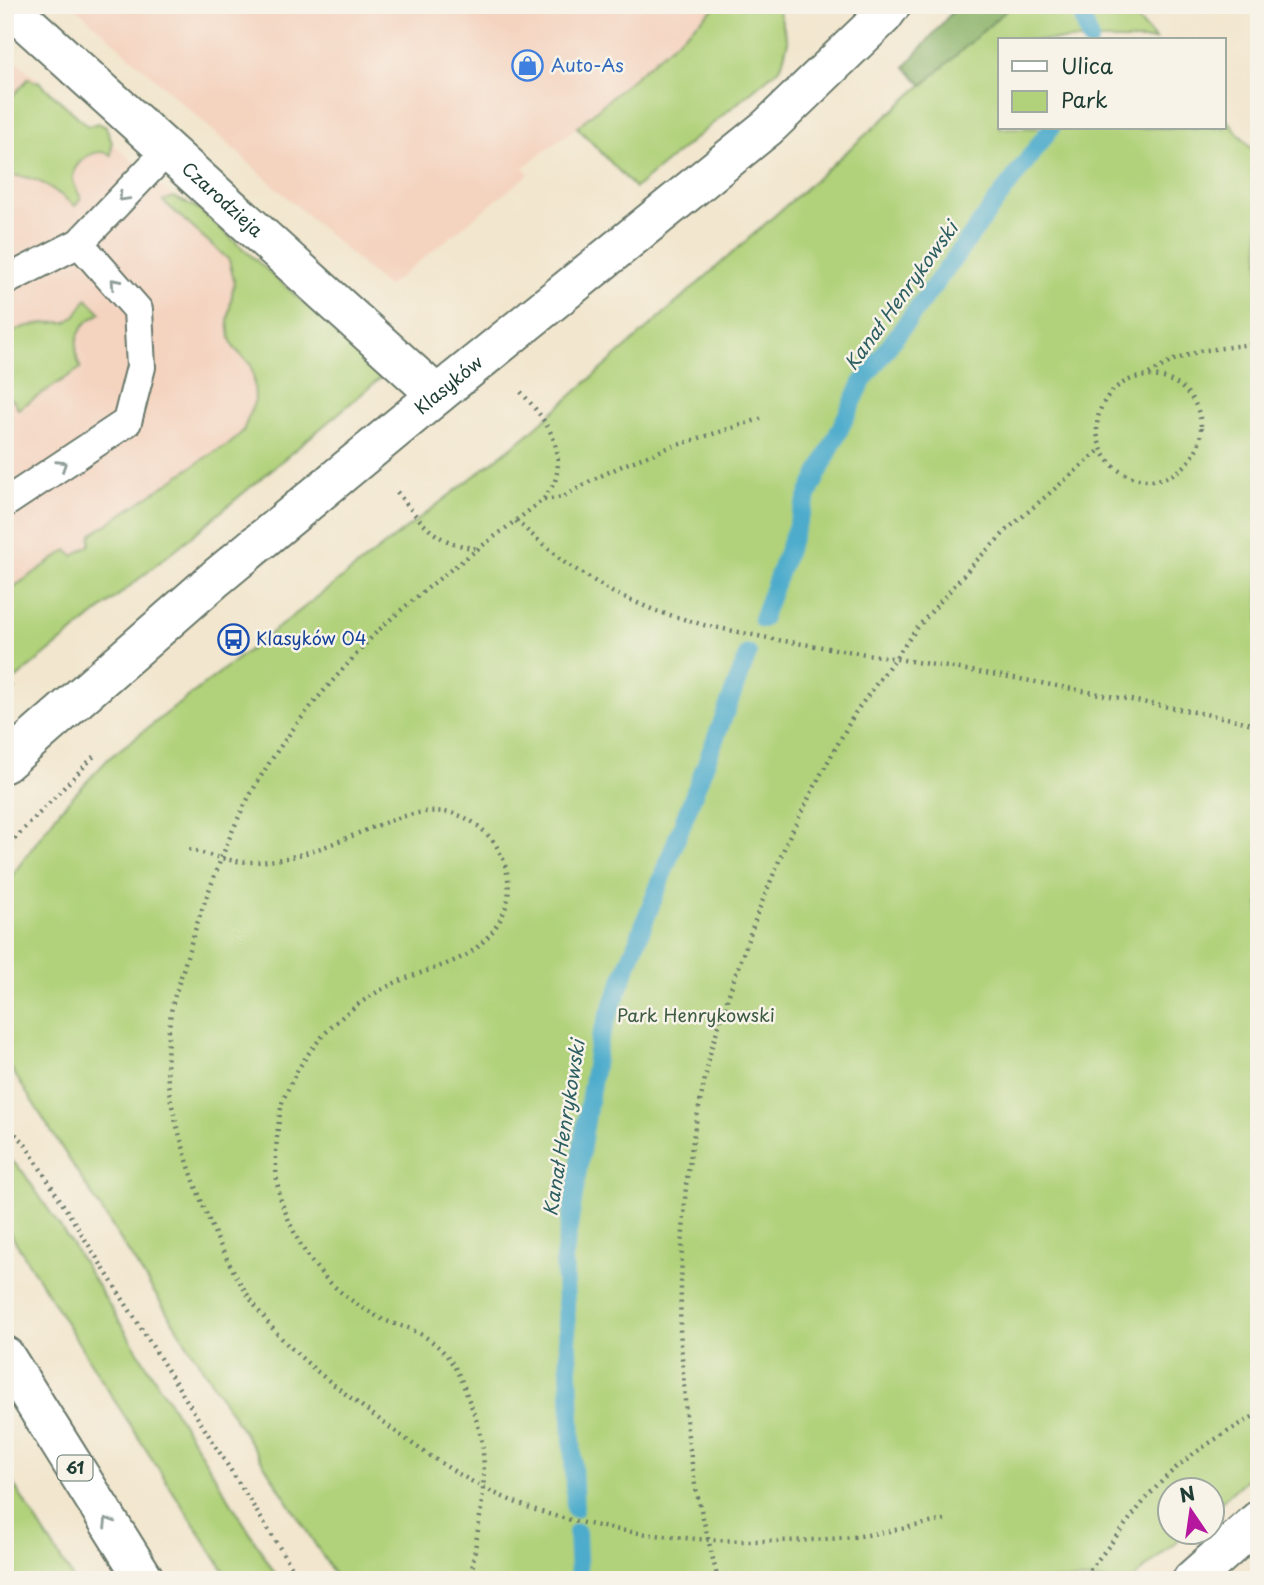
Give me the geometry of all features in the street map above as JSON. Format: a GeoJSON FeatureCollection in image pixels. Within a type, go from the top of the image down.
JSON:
{"type":"FeatureCollection","features":[{"type":"Feature","properties":{"kind":"street","name":"Czarodzieja"},"geometry":{"type":"LineString","coordinates":[[7,5],[437,395]]}},
{"type":"Feature","properties":{"kind":"street","name":"Klasyków"},"geometry":{"type":"LineString","coordinates":[[5,763],[216,578],[768,127],[881,9]]}},
{"type":"Feature","properties":{"kind":"street","name":"61"},"geometry":{"type":"LineString","coordinates":[[5,1356],[145,1580]]}},
{"type":"Feature","properties":{"kind":"street"},"geometry":{"type":"LineString","coordinates":[[1192,1580],[1259,1520]]}},
{"type":"Feature","properties":{"kind":"lane"},"geometry":{"type":"LineString","coordinates":[[5,281],[79,243],[168,150]]}},
{"type":"Feature","properties":{"kind":"lane"},"geometry":{"type":"LineString","coordinates":[[5,503],[127,422],[141,367],[138,310],[79,243]]}},
{"type":"Feature","properties":{"kind":"path"},"geometry":{"type":"LineString","coordinates":[[1148,375],[1169,380],[1187,391],[1198,410],[1202,431],[1196,451],[1184,468],[1167,478],[1147,481],[1128,477],[1112,466],[1100,450],[1096,432],[1099,411],[1110,393],[1127,380],[1148,375],[1174,360],[1200,351],[1257,342],[1255,318],[1259,311]]}},
{"type":"Feature","properties":{"kind":"path"},"geometry":{"type":"LineString","coordinates":[[514,383],[544,419],[556,444],[557,468],[554,483],[543,500],[427,588],[376,633],[328,686],[289,734],[256,784],[237,821],[203,906],[172,1006],[168,1080],[176,1123],[205,1211],[242,1285],[284,1341],[401,1436],[442,1464],[517,1503],[556,1516],[609,1528],[660,1536],[707,1539],[772,1541],[848,1537],[946,1520]]}},
{"type":"Feature","properties":{"kind":"path"},"geometry":{"type":"LineString","coordinates":[[543,500],[563,497],[592,480],[665,449],[763,418]]}},
{"type":"Feature","properties":{"kind":"path"},"geometry":{"type":"LineString","coordinates":[[718,1580],[695,1485],[687,1429],[680,1329],[686,1185],[711,1049],[735,976],[788,839],[855,713],[918,627],[985,552],[1100,450]]}},
{"type":"Feature","properties":{"kind":"path"},"geometry":{"type":"LineString","coordinates":[[390,484],[418,519],[440,538],[479,549]]}},
{"type":"Feature","properties":{"kind":"path"},"geometry":{"type":"LineString","coordinates":[[516,521],[564,562],[612,592],[656,611],[704,625],[894,660],[1004,676],[1259,726]]}},
{"type":"Feature","properties":{"kind":"path"},"geometry":{"type":"LineString","coordinates":[[5,681],[13,688]]}},
{"type":"Feature","properties":{"kind":"path"},"geometry":{"type":"LineString","coordinates":[[189,849],[221,859],[251,862],[281,859],[310,852],[400,817],[428,811],[454,814],[480,826],[497,846],[509,874],[508,904],[497,926],[472,951],[397,982],[367,999],[343,1016],[315,1043],[297,1070],[282,1104],[276,1168],[280,1199],[291,1226],[305,1254],[327,1280],[352,1301],[381,1319],[412,1330],[436,1344],[452,1363],[477,1420],[484,1451],[484,1488],[471,1580]]}},
{"type":"Feature","properties":{"kind":"path"},"geometry":{"type":"LineString","coordinates":[[5,1125],[23,1141],[300,1580]]}},
{"type":"Feature","properties":{"kind":"path"},"geometry":{"type":"LineString","coordinates":[[1080,1580],[1176,1468],[1205,1444],[1259,1413]]}},
{"type":"Feature","properties":{"kind":"shaded area"},"geometry":{"type":"Polygon","coordinates":[[[73,5],[718,5],[577,127],[523,167],[529,174],[387,287],[73,5]]]}},
{"type":"Feature","properties":{"kind":"shaded area"},"geometry":{"type":"Polygon","coordinates":[[[17,61],[88,126],[98,123],[106,127],[112,143],[173,197],[196,207],[383,376],[192,536],[5,686],[5,74],[17,61]]]}},
{"type":"Feature","properties":{"kind":"green space"},"geometry":{"type":"Polygon","coordinates":[[[718,5],[777,5],[788,42],[781,67],[635,188],[577,127],[718,5]]]}},
{"type":"Feature","properties":{"kind":"green space"},"geometry":{"type":"Polygon","coordinates":[[[958,5],[1012,5],[923,85],[905,67],[958,5]]]}},
{"type":"Feature","properties":{"kind":"green space","name":"Park Henrykowski"},"geometry":{"type":"Polygon","coordinates":[[[1012,5],[1125,5],[1154,38],[998,38],[998,130],[1226,130],[1226,119],[1259,157],[1259,1468],[1226,1497],[1226,1476],[1156,1476],[1156,1546],[1171,1546],[1132,1580],[338,1580],[5,1059],[5,885],[60,810],[109,758],[526,436],[1012,5]]]}},
{"type":"Feature","properties":{"kind":"green space"},"geometry":{"type":"Polygon","coordinates":[[[29,78],[38,81],[88,126],[98,123],[106,127],[112,143],[111,155],[99,152],[87,156],[77,165],[73,180],[81,198],[75,206],[34,179],[5,177],[5,104],[29,78]]]}},
{"type":"Feature","properties":{"kind":"green space"},"geometry":{"type":"Polygon","coordinates":[[[173,197],[196,207],[383,376],[192,536],[15,679],[5,671],[5,593],[67,550],[73,556],[90,545],[91,535],[231,443],[243,431],[255,400],[251,365],[234,348],[230,338],[228,321],[234,281],[229,260],[163,201],[173,197]]]}},
{"type":"Feature","properties":{"kind":"green space"},"geometry":{"type":"Polygon","coordinates":[[[87,299],[101,313],[87,322],[79,333],[76,351],[81,368],[18,409],[14,401],[5,396],[5,335],[24,327],[67,322],[87,299]]]}},
{"type":"Feature","properties":{"kind":"green space"},"geometry":{"type":"Polygon","coordinates":[[[5,1154],[23,1172],[71,1243],[279,1580],[230,1580],[111,1395],[5,1225],[5,1154]]]}},
{"type":"Feature","properties":{"kind":"green space"},"geometry":{"type":"Polygon","coordinates":[[[5,1471],[74,1580],[14,1580],[5,1564],[5,1471]]]}},
{"type":"Feature","properties":{"kind":"waterway","name":"Kanał Henrykowski"},"geometry":{"type":"LineString","coordinates":[[1079,5],[1089,38]]}},
{"type":"Feature","properties":{"kind":"waterway","name":"Kanał Henrykowski"},"geometry":{"type":"LineString","coordinates":[[762,619],[809,493],[863,381],[1050,130]]}},
{"type":"Feature","properties":{"kind":"waterway","name":"Kanał Henrykowski"},"geometry":{"type":"LineString","coordinates":[[575,1509],[564,1258],[599,1040],[748,654]]}},
{"type":"Feature","properties":{"kind":"waterway","name":"Kanał Henrykowski"},"geometry":{"type":"LineString","coordinates":[[577,1532],[579,1580]]}},
{"type":"Feature","properties":{"kind":"place","name":"Auto-As"},"geometry":{"type":"Point","coordinates":[528,66]}},
{"type":"Feature","properties":{"kind":"place","name":"Klasyków 04"},"geometry":{"type":"Point","coordinates":[233,639]}}]}
